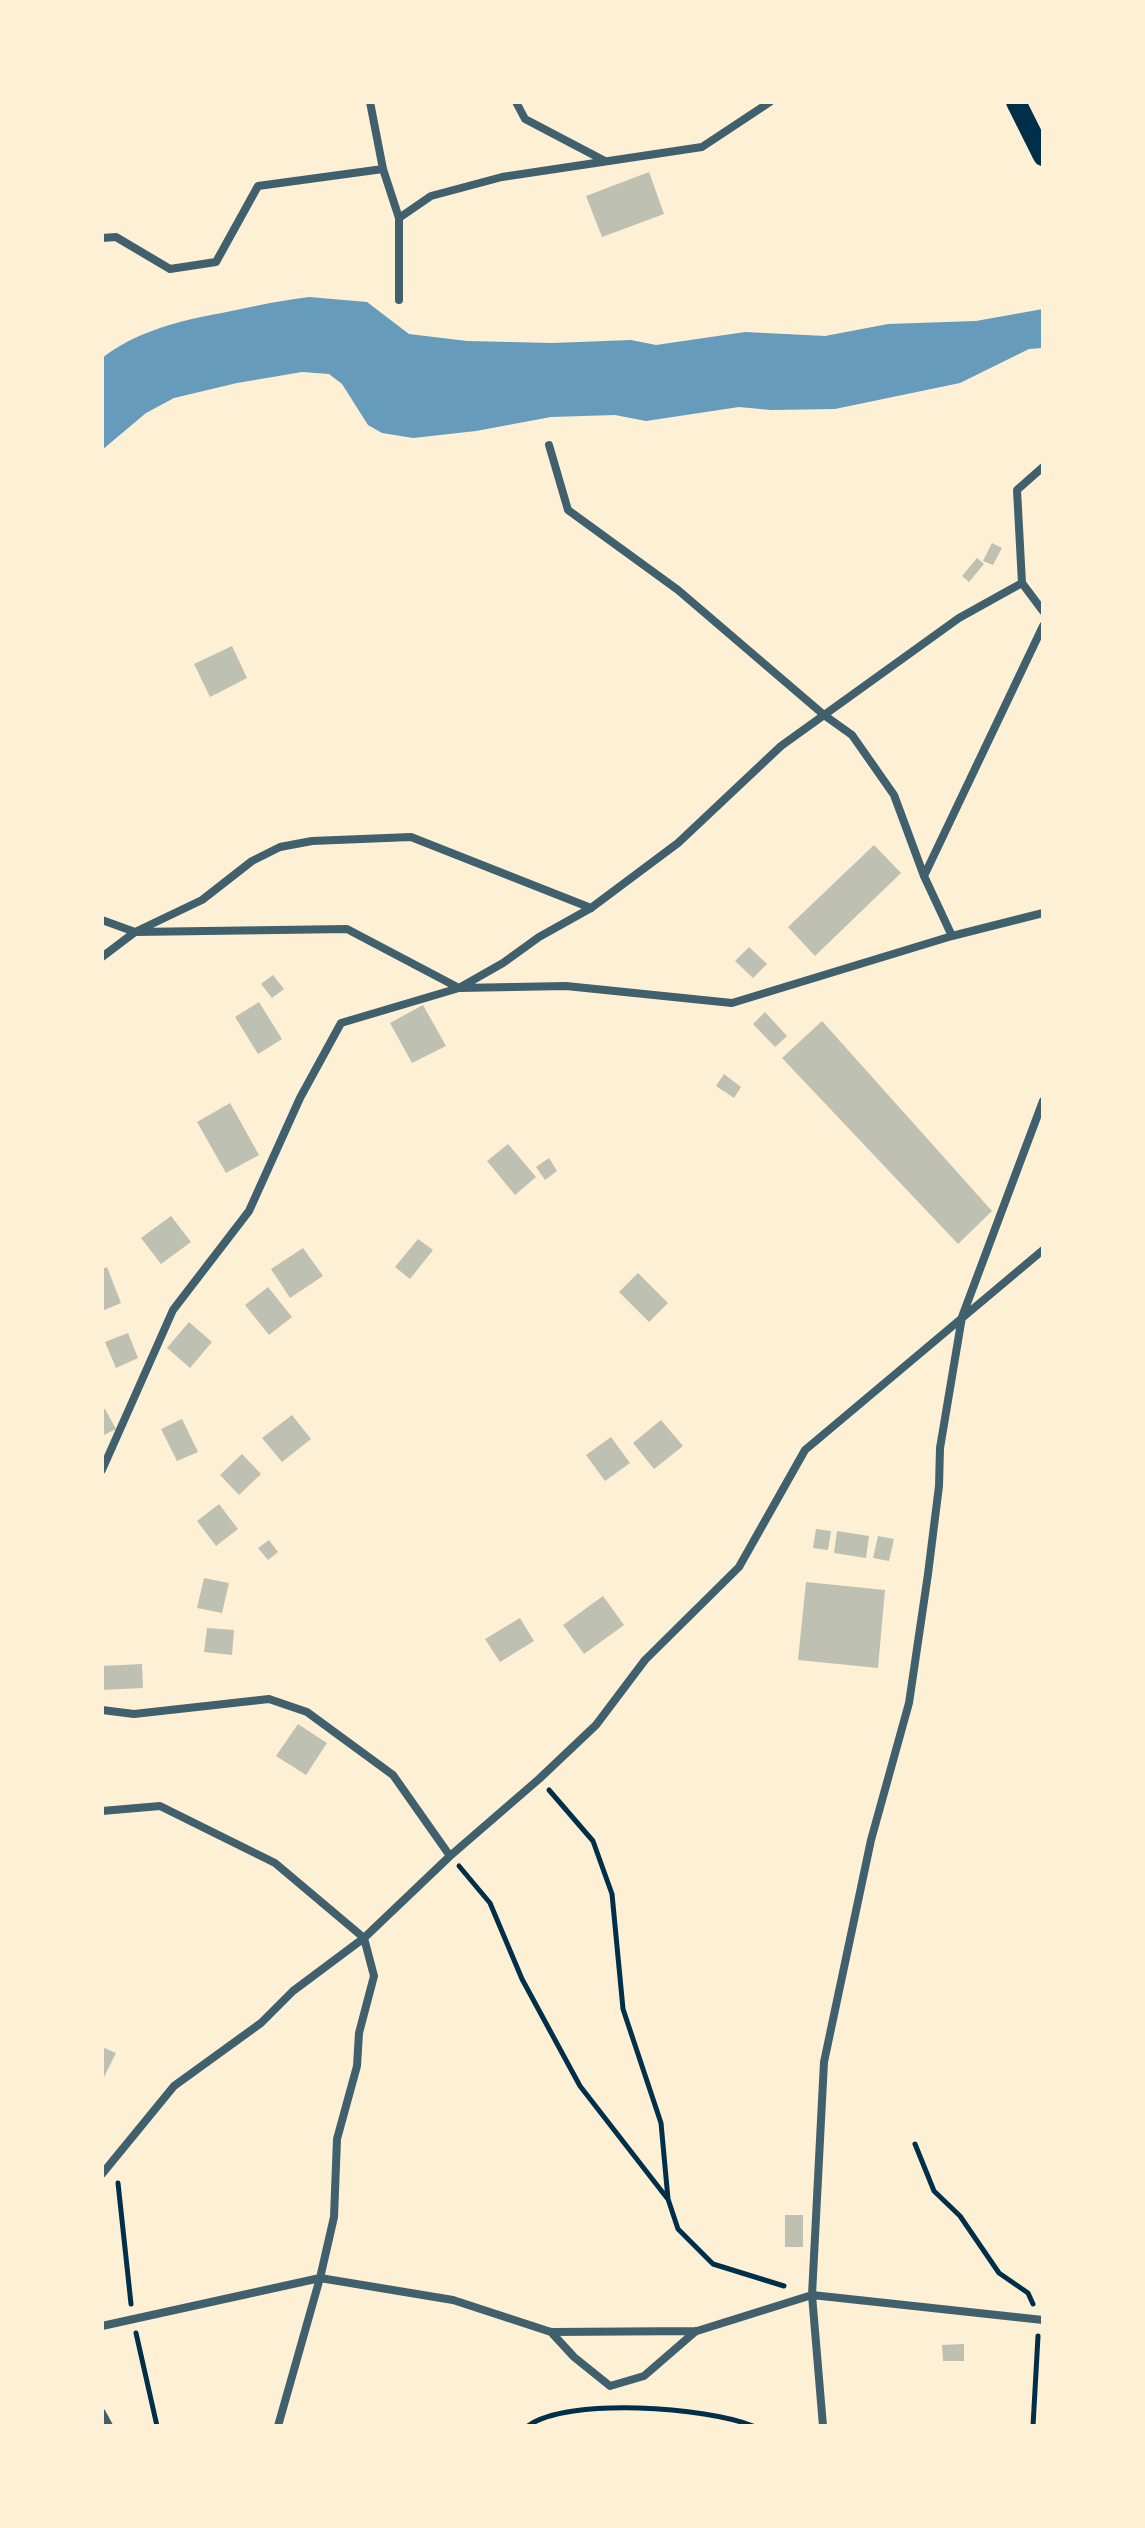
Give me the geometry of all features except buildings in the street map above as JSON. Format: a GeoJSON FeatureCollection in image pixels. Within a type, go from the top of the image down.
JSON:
{"type":"FeatureCollection","features":[{"type":"Feature","properties":{"kind":"main road"},"geometry":{"type":"LineString","coordinates":[[1016,102],[1043,156]]}},
{"type":"Feature","properties":{"kind":"street"},"geometry":{"type":"LineString","coordinates":[[370,102],[383,169],[399,218],[399,300]]}},
{"type":"Feature","properties":{"kind":"street"},"geometry":{"type":"LineString","coordinates":[[516,102],[525,119],[606,161]]}},
{"type":"Feature","properties":{"kind":"street"},"geometry":{"type":"LineString","coordinates":[[399,218],[431,196],[502,177],[702,147],[770,102]]}},
{"type":"Feature","properties":{"kind":"street"},"geometry":{"type":"LineString","coordinates":[[102,238],[116,237],[170,269],[216,262],[258,186],[383,169]]}},
{"type":"Feature","properties":{"kind":"street"},"geometry":{"type":"LineString","coordinates":[[549,445],[568,510],[678,590],[824,715],[852,735],[894,795],[924,876],[952,936]]}},
{"type":"Feature","properties":{"kind":"street"},"geometry":{"type":"LineString","coordinates":[[1043,467],[1017,490],[1022,583],[1043,611]]}},
{"type":"Feature","properties":{"kind":"street"},"geometry":{"type":"LineString","coordinates":[[102,1470],[173,1310],[249,1211],[300,1098],[341,1023],[459,988],[591,908],[678,843],[781,746],[959,618],[1022,583]]}},
{"type":"Feature","properties":{"kind":"street"},"geometry":{"type":"LineString","coordinates":[[924,876],[1043,626]]}},
{"type":"Feature","properties":{"kind":"street"},"geometry":{"type":"LineString","coordinates":[[102,957],[135,932],[202,900],[252,861],[280,847],[312,841],[411,837],[591,908]]}},
{"type":"Feature","properties":{"kind":"street"},"geometry":{"type":"LineString","coordinates":[[102,920],[135,932],[347,929],[459,988],[566,986],[732,1003],[952,936],[1043,913]]}},
{"type":"Feature","properties":{"kind":"street"},"geometry":{"type":"LineString","coordinates":[[823,2426],[812,2295],[824,2062],[871,1840],[909,1703],[939,1486],[940,1448],[962,1317],[1043,1101]]}},
{"type":"Feature","properties":{"kind":"street"},"geometry":{"type":"LineString","coordinates":[[102,2174],[174,2086],[261,2023],[293,1991],[364,1938],[596,1725],[645,1660],[739,1567],[805,1450],[1043,1250]]}},
{"type":"Feature","properties":{"kind":"street"},"geometry":{"type":"LineString","coordinates":[[102,1710],[134,1714],[269,1699],[307,1712],[393,1775],[450,1856]]}},
{"type":"Feature","properties":{"kind":"street"},"geometry":{"type":"LineString","coordinates":[[102,1811],[160,1806],[275,1863],[364,1938],[374,1976],[359,2033],[357,2066],[337,2139],[334,2217],[278,2426]]}},
{"type":"Feature","properties":{"kind":"street"},"geometry":{"type":"LineString","coordinates":[[102,2326],[320,2278],[453,2300],[551,2332],[697,2331],[812,2295],[1041,2319]]}},
{"type":"Feature","properties":{"kind":"street"},"geometry":{"type":"LineString","coordinates":[[551,2332],[574,2357],[610,2386],[644,2376],[697,2331]]}},
{"type":"Feature","properties":{"kind":"street"},"geometry":{"type":"LineString","coordinates":[[102,2413],[109,2426]]}},
{"type":"Feature","properties":{"kind":"path"},"geometry":{"type":"LineString","coordinates":[[539,1779],[593,1841],[612,1894],[623,2009],[661,2123],[668,2199],[678,2229],[713,2264],[812,2295]]}},
{"type":"Feature","properties":{"kind":"path"},"geometry":{"type":"LineString","coordinates":[[450,1856],[490,1903],[522,1979],[580,2086],[668,2199]]}},
{"type":"Feature","properties":{"kind":"path"},"geometry":{"type":"LineString","coordinates":[[915,2144],[934,2191],[960,2216],[999,2273],[1028,2293],[1041,2319],[1036,2350],[1033,2426]]}},
{"type":"Feature","properties":{"kind":"path"},"geometry":{"type":"LineString","coordinates":[[115,2158],[133,2319],[157,2426]]}},
{"type":"Feature","properties":{"kind":"path"},"geometry":{"type":"LineString","coordinates":[[528,2426],[541,2417],[617,2407],[713,2415],[753,2426]]}},
{"type":"Feature","properties":{"kind":"water"},"geometry":{"type":"Polygon","coordinates":[[[309,297],[367,302],[409,334],[467,341],[552,343],[631,340],[656,345],[745,332],[825,336],[888,324],[976,321],[1043,309],[1043,348],[1029,349],[960,383],[835,409],[739,407],[646,421],[615,415],[551,417],[476,431],[413,438],[382,433],[368,425],[342,384],[329,374],[302,372],[174,398],[146,413],[102,450],[102,358],[127,342],[168,326],[309,297]]]}}]}
